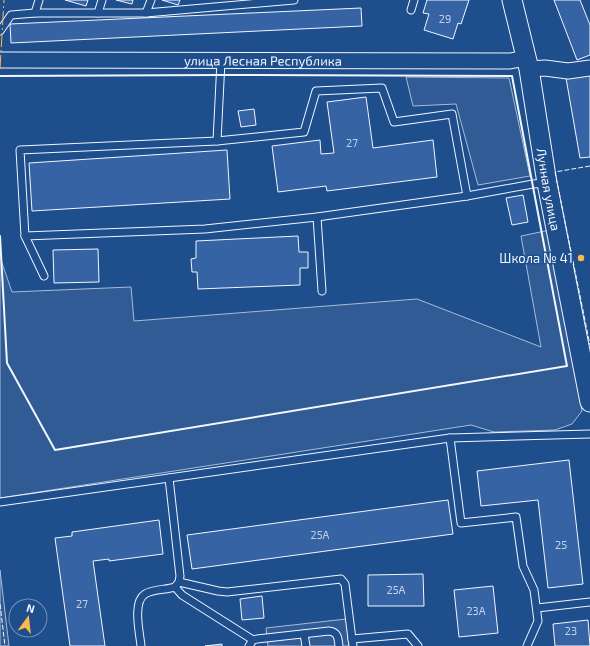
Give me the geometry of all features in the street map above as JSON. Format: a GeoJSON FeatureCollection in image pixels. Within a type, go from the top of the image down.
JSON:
{"type":"FeatureCollection","features":[{"type":"Feature","properties":{"kind":"street","name":"Лунная улица"},"geometry":{"type":"LineString","coordinates":[[512,0],[528,64],[547,183],[590,402]]}},
{"type":"Feature","properties":{"kind":"street","name":"улица Лесная Республика"},"geometry":{"type":"LineString","coordinates":[[0,60],[510,61],[568,71],[590,68]]}},
{"type":"Feature","properties":{"kind":"lane"},"geometry":{"type":"LineString","coordinates":[[35,13],[39,0]]}},
{"type":"Feature","properties":{"kind":"lane"},"geometry":{"type":"LineString","coordinates":[[98,13],[102,0]]}},
{"type":"Feature","properties":{"kind":"lane"},"geometry":{"type":"LineString","coordinates":[[146,13],[151,0]]}},
{"type":"Feature","properties":{"kind":"lane"},"geometry":{"type":"LineString","coordinates":[[0,31],[11,15],[35,13],[146,13],[217,4],[294,0]]}},
{"type":"Feature","properties":{"kind":"lane"},"geometry":{"type":"LineString","coordinates":[[411,10],[414,0]]}},
{"type":"Feature","properties":{"kind":"lane"},"geometry":{"type":"LineString","coordinates":[[217,141],[221,61]]}},
{"type":"Feature","properties":{"kind":"lane"},"geometry":{"type":"LineString","coordinates":[[44,276],[25,236],[20,150],[217,141],[304,132],[316,91],[382,88],[394,122],[452,114],[467,196]]}},
{"type":"Feature","properties":{"kind":"lane"},"geometry":{"type":"LineString","coordinates":[[25,236],[205,230],[318,217],[547,183]]}},
{"type":"Feature","properties":{"kind":"lane"},"geometry":{"type":"LineString","coordinates":[[318,217],[322,292]]}},
{"type":"Feature","properties":{"kind":"lane"},"geometry":{"type":"LineString","coordinates":[[0,502],[450,438],[590,434]]}},
{"type":"Feature","properties":{"kind":"lane"},"geometry":{"type":"LineString","coordinates":[[450,438],[461,523],[516,517],[523,566],[534,590],[537,608],[538,621],[527,646]]}},
{"type":"Feature","properties":{"kind":"lane"},"geometry":{"type":"LineString","coordinates":[[169,478],[180,576],[177,585],[182,595],[251,643],[304,634],[334,631],[337,634],[339,646]]}},
{"type":"Feature","properties":{"kind":"lane"},"geometry":{"type":"LineString","coordinates":[[141,646],[138,603],[144,595],[155,591],[177,585],[227,592],[341,579],[345,584],[352,643],[408,634],[418,646]]}},
{"type":"Feature","properties":{"kind":"lane"},"geometry":{"type":"LineString","coordinates":[[537,608],[590,602]]}},
{"type":"Feature","properties":{"kind":"lane"},"geometry":{"type":"LineString","coordinates":[[304,634],[306,646]]}},
{"type":"Feature","properties":{"kind":"shaded area"},"geometry":{"type":"Polygon","coordinates":[[[406,77],[509,78],[530,176],[478,185],[456,104],[413,106],[406,77]]]}},
{"type":"Feature","properties":{"kind":"shaded area"},"geometry":{"type":"Polygon","coordinates":[[[550,230],[582,411],[572,424],[555,430],[494,432],[471,425],[0,498],[0,236],[1,260],[12,292],[131,287],[134,321],[417,299],[541,347],[521,236],[550,230]]]}},
{"type":"Feature","properties":{"kind":"shaded area"},"geometry":{"type":"Polygon","coordinates":[[[0,570],[9,646],[0,646],[0,570]]]}},
{"type":"Feature","properties":{"kind":"shaded area"},"geometry":{"type":"Polygon","coordinates":[[[346,619],[349,646],[268,646],[266,628],[346,619]]]}},
{"type":"Feature","properties":{"kind":"building"},"geometry":{"type":"Polygon","coordinates":[[[65,0],[88,0],[86,6],[65,0]]]}},
{"type":"Feature","properties":{"kind":"building"},"geometry":{"type":"Polygon","coordinates":[[[116,0],[133,0],[132,4],[116,0]]]}},
{"type":"Feature","properties":{"kind":"building"},"geometry":{"type":"Polygon","coordinates":[[[162,0],[180,0],[178,5],[162,0]]]}},
{"type":"Feature","properties":{"kind":"building"},"geometry":{"type":"Polygon","coordinates":[[[427,0],[469,0],[461,24],[458,23],[453,39],[424,30],[429,14],[423,13],[427,0]]]}},
{"type":"Feature","properties":{"kind":"building"},"geometry":{"type":"Polygon","coordinates":[[[554,0],[580,0],[590,25],[590,55],[577,60],[554,0]]]}},
{"type":"Feature","properties":{"kind":"building"},"geometry":{"type":"Polygon","coordinates":[[[361,8],[362,26],[11,43],[10,24],[361,8]]]}},
{"type":"Feature","properties":{"kind":"building"},"geometry":{"type":"Polygon","coordinates":[[[590,74],[590,157],[580,158],[566,78],[590,74]]]}},
{"type":"Feature","properties":{"kind":"building"},"geometry":{"type":"Polygon","coordinates":[[[366,97],[373,148],[433,140],[437,177],[327,191],[326,186],[278,192],[272,146],[320,140],[321,154],[334,153],[327,102],[366,97]]]}},
{"type":"Feature","properties":{"kind":"building"},"geometry":{"type":"Polygon","coordinates":[[[254,109],[256,125],[241,127],[238,111],[254,109]]]}},
{"type":"Feature","properties":{"kind":"building"},"geometry":{"type":"Polygon","coordinates":[[[227,150],[230,199],[32,211],[29,163],[227,150]]]}},
{"type":"Feature","properties":{"kind":"building"},"geometry":{"type":"Polygon","coordinates":[[[523,195],[528,222],[512,225],[506,198],[523,195]]]}},
{"type":"Feature","properties":{"kind":"building"},"geometry":{"type":"Polygon","coordinates":[[[298,236],[299,252],[308,252],[308,268],[300,268],[300,285],[198,289],[197,272],[192,272],[191,259],[196,258],[196,241],[298,236]]]}},
{"type":"Feature","properties":{"kind":"building"},"geometry":{"type":"Polygon","coordinates":[[[98,249],[99,282],[54,283],[53,250],[98,249]]]}},
{"type":"Feature","properties":{"kind":"building"},"geometry":{"type":"Polygon","coordinates":[[[569,460],[583,584],[548,588],[538,500],[481,506],[477,471],[569,460]]]}},
{"type":"Feature","properties":{"kind":"building"},"geometry":{"type":"Polygon","coordinates":[[[448,500],[453,534],[192,569],[187,535],[448,500]]]}},
{"type":"Feature","properties":{"kind":"building"},"geometry":{"type":"Polygon","coordinates":[[[159,520],[163,554],[109,561],[109,559],[93,561],[105,646],[70,646],[55,538],[72,536],[72,532],[159,520]]]}},
{"type":"Feature","properties":{"kind":"building"},"geometry":{"type":"Polygon","coordinates":[[[423,574],[424,606],[368,606],[368,575],[423,574]]]}},
{"type":"Feature","properties":{"kind":"building"},"geometry":{"type":"Polygon","coordinates":[[[493,586],[498,633],[459,637],[454,590],[493,586]]]}},
{"type":"Feature","properties":{"kind":"building"},"geometry":{"type":"Polygon","coordinates":[[[262,596],[264,618],[242,620],[240,599],[262,596]]]}},
{"type":"Feature","properties":{"kind":"building"},"geometry":{"type":"Polygon","coordinates":[[[588,620],[590,646],[555,646],[553,624],[588,620]]]}},
{"type":"Feature","properties":{"kind":"building"},"geometry":{"type":"Polygon","coordinates":[[[222,644],[222,646],[205,646],[222,644]]]}},
{"type":"Feature","properties":{"kind":"fence"},"geometry":{"type":"LineString","coordinates":[[590,166],[555,172],[590,345]]}},
{"type":"Feature","properties":{"kind":"fence"},"geometry":{"type":"LineString","coordinates":[[0,604],[5,646]]}},
{"type":"Feature","properties":{"kind":"wall"},"geometry":{"type":"LineString","coordinates":[[0,76],[512,76],[567,366],[55,450],[7,363],[0,236]]}},
{"type":"Feature","properties":{"kind":"power"},"geometry":{"type":"LineString","coordinates":[[0,69],[4,0]]}},
{"type":"Feature","properties":{"kind":"place","name":"Школа № 41"},"geometry":{"type":"Point","coordinates":[581,258]}}]}
